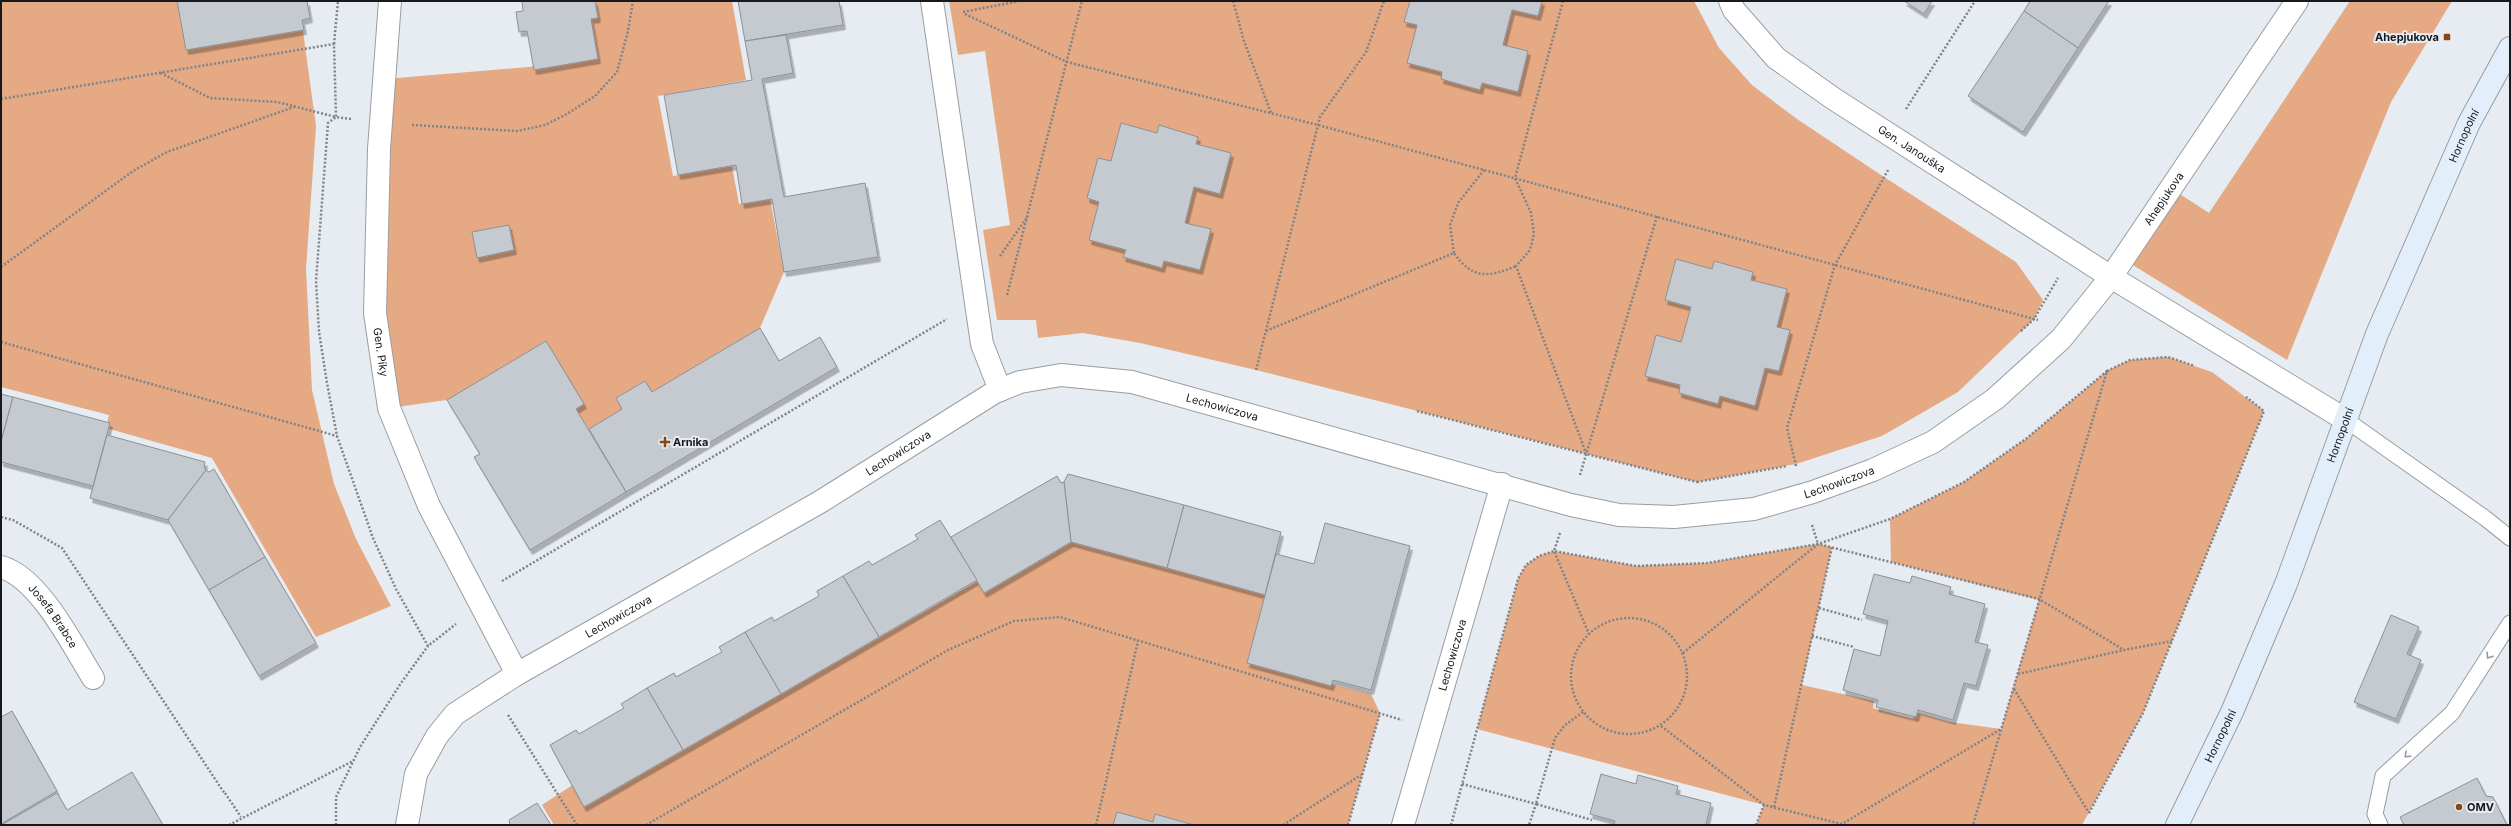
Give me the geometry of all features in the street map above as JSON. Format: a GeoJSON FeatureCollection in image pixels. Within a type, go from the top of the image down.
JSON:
{"type":"FeatureCollection","features":[{"type":"Feature","properties":{"kind":"street","name":"Gen. Píky"},"geometry":{"type":"LineString","coordinates":[[390,1],[381,123],[375,313],[389,408],[429,506],[517,674]]}},
{"type":"Feature","properties":{"kind":"street"},"geometry":{"type":"LineString","coordinates":[[932,1],[982,344],[1000,390]]}},
{"type":"Feature","properties":{"kind":"street","name":"Gen. Janouška"},"geometry":{"type":"LineString","coordinates":[[1730,1],[1734,10],[1776,58],[1834,99],[2111,277],[2346,420]]}},
{"type":"Feature","properties":{"kind":"street","name":"Ahepjukova"},"geometry":{"type":"LineString","coordinates":[[2111,277],[2297,1]]}},
{"type":"Feature","properties":{"kind":"street","name":"Hornopolní"},"geometry":{"type":"LineString","coordinates":[[2177,825],[2232,712],[2283,591],[2377,334],[2469,124],[2510,48]]}},
{"type":"Feature","properties":{"kind":"street","name":"Lechowiczova"},"geometry":{"type":"LineString","coordinates":[[407,825],[416,774],[436,736],[455,714],[517,674],[820,502],[1000,390],[1020,382],[1061,375],[1132,382],[1502,484],[1571,505],[1619,515],[1674,517],[1754,509],[1803,495],[1873,470],[1933,442],[1995,399],[2061,339],[2111,277]]}},
{"type":"Feature","properties":{"kind":"street","name":"Lechowiczova"},"geometry":{"type":"LineString","coordinates":[[1403,825],[1502,484]]}},
{"type":"Feature","properties":{"kind":"street","name":"Josefa Brabce"},"geometry":{"type":"LineString","coordinates":[[1,567],[7,569],[38,591],[93,678]]}},
{"type":"Feature","properties":{"kind":"lane"},"geometry":{"type":"LineString","coordinates":[[2346,420],[2485,518],[2510,538]]}},
{"type":"Feature","properties":{"kind":"lane"},"geometry":{"type":"LineString","coordinates":[[2380,825],[2375,814],[2384,776],[2452,713],[2510,623]]}},
{"type":"Feature","properties":{"kind":"path"},"geometry":{"type":"LineString","coordinates":[[336,117],[334,44],[338,1]]}},
{"type":"Feature","properties":{"kind":"path"},"geometry":{"type":"LineString","coordinates":[[160,72],[210,98],[277,102],[336,117],[381,123],[517,131],[545,126],[595,96],[617,72],[628,31],[633,1]]}},
{"type":"Feature","properties":{"kind":"path"},"geometry":{"type":"LineString","coordinates":[[1020,1],[960,12],[1067,62],[1318,125],[2069,328]]}},
{"type":"Feature","properties":{"kind":"path"},"geometry":{"type":"LineString","coordinates":[[1006,298],[1082,1]]}},
{"type":"Feature","properties":{"kind":"path"},"geometry":{"type":"LineString","coordinates":[[1233,1],[1244,40],[1271,114]]}},
{"type":"Feature","properties":{"kind":"path"},"geometry":{"type":"LineString","coordinates":[[1256,370],[1320,117],[1366,52],[1384,1]]}},
{"type":"Feature","properties":{"kind":"path"},"geometry":{"type":"LineString","coordinates":[[1484,170],[1458,203],[1450,225],[1454,253],[1462,265],[1473,272],[1485,275],[1500,273],[1516,266],[1530,250],[1534,234],[1531,213],[1515,178],[1563,1]]}},
{"type":"Feature","properties":{"kind":"path"},"geometry":{"type":"LineString","coordinates":[[1818,544],[1803,495],[1787,428],[1835,265],[1896,139],[1974,1]]}},
{"type":"Feature","properties":{"kind":"path"},"geometry":{"type":"LineString","coordinates":[[1,99],[334,44]]}},
{"type":"Feature","properties":{"kind":"path"},"geometry":{"type":"LineString","coordinates":[[1,267],[68,216],[133,171],[153,160],[197,140],[295,107]]}},
{"type":"Feature","properties":{"kind":"path"},"geometry":{"type":"LineString","coordinates":[[336,117],[328,123],[326,132],[316,281],[319,332],[337,436],[373,538],[396,589],[428,646]]}},
{"type":"Feature","properties":{"kind":"path"},"geometry":{"type":"LineString","coordinates":[[336,825],[336,797],[353,761],[401,683],[428,646],[479,600],[953,315],[973,285],[989,272],[1028,216]]}},
{"type":"Feature","properties":{"kind":"path"},"geometry":{"type":"LineString","coordinates":[[1589,634],[1554,550],[1571,505],[1656,216]]}},
{"type":"Feature","properties":{"kind":"path"},"geometry":{"type":"LineString","coordinates":[[1266,331],[1454,253]]}},
{"type":"Feature","properties":{"kind":"path"},"geometry":{"type":"LineString","coordinates":[[2018,334],[2034,319],[2043,300],[2074,253]]}},
{"type":"Feature","properties":{"kind":"path"},"geometry":{"type":"LineString","coordinates":[[1516,266],[1586,452]]}},
{"type":"Feature","properties":{"kind":"path"},"geometry":{"type":"LineString","coordinates":[[1,342],[337,436]]}},
{"type":"Feature","properties":{"kind":"path"},"geometry":{"type":"LineString","coordinates":[[1451,825],[1518,579],[1526,565],[1539,556],[1554,550],[1636,566],[1707,563],[1818,544],[1890,519],[1964,482],[2027,438],[2107,371],[2130,360],[2168,357],[2197,367]]}},
{"type":"Feature","properties":{"kind":"path"},"geometry":{"type":"LineString","coordinates":[[1973,825],[2107,371]]}},
{"type":"Feature","properties":{"kind":"path"},"geometry":{"type":"LineString","coordinates":[[2014,688],[2089,813],[2143,712],[2264,411],[2241,393]]}},
{"type":"Feature","properties":{"kind":"path"},"geometry":{"type":"LineString","coordinates":[[1417,411],[1586,452],[1697,482],[1803,462]]}},
{"type":"Feature","properties":{"kind":"path"},"geometry":{"type":"LineString","coordinates":[[1697,482],[1725,512]]}},
{"type":"Feature","properties":{"kind":"path"},"geometry":{"type":"LineString","coordinates":[[1,517],[13,520],[62,548],[225,794]]}},
{"type":"Feature","properties":{"kind":"path"},"geometry":{"type":"LineString","coordinates":[[1818,544],[2039,600],[2124,650]]}},
{"type":"Feature","properties":{"kind":"path"},"geometry":{"type":"LineString","coordinates":[[1683,653],[1818,544]]}},
{"type":"Feature","properties":{"kind":"path"},"geometry":{"type":"LineString","coordinates":[[1774,807],[1832,547]]}},
{"type":"Feature","properties":{"kind":"path"},"geometry":{"type":"LineString","coordinates":[[1818,608],[1862,620]]}},
{"type":"Feature","properties":{"kind":"path"},"geometry":{"type":"LineString","coordinates":[[646,825],[948,650],[1014,621],[1060,617],[1431,729]]}},
{"type":"Feature","properties":{"kind":"path"},"geometry":{"type":"LineString","coordinates":[[1626,617],[1650,622],[1672,636],[1683,653],[1688,671],[1685,695],[1676,713],[1661,726],[1639,734],[1616,734],[1593,722],[1582,712],[1573,693],[1571,669],[1577,649],[1589,634],[1606,623],[1626,617]]}},
{"type":"Feature","properties":{"kind":"path"},"geometry":{"type":"LineString","coordinates":[[1812,636],[1854,647]]}},
{"type":"Feature","properties":{"kind":"path"},"geometry":{"type":"LineString","coordinates":[[1096,825],[1138,641]]}},
{"type":"Feature","properties":{"kind":"path"},"geometry":{"type":"LineString","coordinates":[[2018,674],[2124,650],[2172,641]]}},
{"type":"Feature","properties":{"kind":"path"},"geometry":{"type":"LineString","coordinates":[[135,659],[241,818]]}},
{"type":"Feature","properties":{"kind":"path"},"geometry":{"type":"LineString","coordinates":[[492,690],[577,825]]}},
{"type":"Feature","properties":{"kind":"path"},"geometry":{"type":"LineString","coordinates":[[1529,825],[1555,738],[1564,726],[1582,712]]}},
{"type":"Feature","properties":{"kind":"path"},"geometry":{"type":"LineString","coordinates":[[1348,825],[1361,775],[1380,713]]}},
{"type":"Feature","properties":{"kind":"path"},"geometry":{"type":"LineString","coordinates":[[1661,726],[1764,805],[1841,824],[2002,729]]}},
{"type":"Feature","properties":{"kind":"path"},"geometry":{"type":"LineString","coordinates":[[229,825],[353,761]]}},
{"type":"Feature","properties":{"kind":"path"},"geometry":{"type":"LineString","coordinates":[[1283,825],[1361,775]]}},
{"type":"Feature","properties":{"kind":"path"},"geometry":{"type":"LineString","coordinates":[[1462,784],[1592,820]]}},
{"type":"Feature","properties":{"kind":"path"},"geometry":{"type":"LineString","coordinates":[[1756,825],[1764,805]]}},
{"type":"Feature","properties":{"kind":"shaded area"},"geometry":{"type":"Polygon","coordinates":[[[1,1],[178,1],[302,24],[316,126],[306,269],[312,390],[334,484],[356,539],[391,606],[316,637],[212,458],[106,428],[109,415],[1,387],[1,1]]]}},
{"type":"Feature","properties":{"kind":"shaded area"},"geometry":{"type":"Polygon","coordinates":[[[584,1],[732,1],[746,80],[658,96],[673,176],[732,166],[739,204],[770,199],[784,272],[760,328],[652,392],[645,381],[616,398],[622,409],[589,429],[576,409],[584,404],[546,341],[447,400],[389,408],[375,313],[385,79],[529,67],[593,56],[584,1]]]}},
{"type":"Feature","properties":{"kind":"shaded area"},"geometry":{"type":"Polygon","coordinates":[[[949,1],[1694,1],[1719,48],[1752,85],[1797,119],[2016,262],[2043,300],[2034,319],[1958,392],[1882,436],[1796,464],[1697,482],[1256,370],[1140,343],[1083,333],[1038,338],[1036,320],[997,320],[983,230],[1010,225],[985,51],[958,55],[949,1]]]}},
{"type":"Feature","properties":{"kind":"shaded area"},"geometry":{"type":"Polygon","coordinates":[[[2350,1],[2452,1],[2391,102],[2287,360],[2123,259],[2172,189],[2209,213],[2350,1]]]}},
{"type":"Feature","properties":{"kind":"shaded area"},"geometry":{"type":"Polygon","coordinates":[[[2168,357],[2212,372],[2264,411],[2143,713],[2082,825],[1756,825],[1764,805],[1477,729],[1518,579],[1526,565],[1539,556],[1554,551],[1636,566],[1707,563],[1818,544],[1832,547],[1802,685],[1874,701],[1873,708],[1913,719],[1915,712],[1950,722],[2001,729],[2039,600],[1891,562],[1890,519],[1964,482],[2027,438],[2107,371],[2130,360],[2168,357]]]}},
{"type":"Feature","properties":{"kind":"shaded area"},"geometry":{"type":"Polygon","coordinates":[[[1074,541],[1266,592],[1247,663],[1371,694],[1380,713],[1348,825],[554,825],[542,805],[574,784],[587,806],[978,581],[985,593],[1074,541]]]}},
{"type":"Feature","properties":{"kind":"building"},"geometry":{"type":"Polygon","coordinates":[[[177,1],[307,1],[310,18],[302,20],[304,30],[186,50],[177,1]]]}},
{"type":"Feature","properties":{"kind":"building"},"geometry":{"type":"Polygon","coordinates":[[[522,1],[595,1],[598,18],[591,19],[598,59],[534,70],[527,31],[519,32],[516,12],[523,11],[522,1]]]}},
{"type":"Feature","properties":{"kind":"building"},"geometry":{"type":"Polygon","coordinates":[[[738,1],[839,1],[843,25],[745,41],[738,1]]]}},
{"type":"Feature","properties":{"kind":"building"},"geometry":{"type":"Polygon","coordinates":[[[1410,1],[1542,1],[1538,16],[1512,10],[1503,45],[1528,51],[1518,92],[1482,83],[1480,90],[1441,79],[1442,72],[1407,63],[1417,25],[1404,22],[1410,1]]]}},
{"type":"Feature","properties":{"kind":"building"},"geometry":{"type":"Polygon","coordinates":[[[1904,1],[1932,1],[1924,14],[1904,1]]]}},
{"type":"Feature","properties":{"kind":"building"},"geometry":{"type":"Polygon","coordinates":[[[2030,1],[2109,1],[2078,48],[2024,11],[2030,1]]]}},
{"type":"Feature","properties":{"kind":"building"},"geometry":{"type":"Polygon","coordinates":[[[2024,11],[2078,48],[2023,132],[1968,96],[2024,11]]]}},
{"type":"Feature","properties":{"kind":"building"},"geometry":{"type":"Polygon","coordinates":[[[786,35],[793,73],[762,79],[784,197],[865,183],[878,257],[784,272],[772,199],[742,204],[736,165],[678,175],[664,95],[752,80],[745,41],[786,35]]]}},
{"type":"Feature","properties":{"kind":"building"},"geometry":{"type":"Polygon","coordinates":[[[1121,123],[1157,133],[1159,125],[1198,137],[1196,144],[1231,153],[1220,194],[1194,187],[1185,223],[1211,229],[1200,270],[1164,261],[1162,268],[1123,257],[1126,250],[1089,240],[1099,202],[1087,198],[1098,158],[1111,161],[1121,123]]]}},
{"type":"Feature","properties":{"kind":"building"},"geometry":{"type":"Polygon","coordinates":[[[509,225],[514,250],[477,258],[472,232],[509,225]]]}},
{"type":"Feature","properties":{"kind":"building"},"geometry":{"type":"Polygon","coordinates":[[[1676,259],[1712,269],[1714,261],[1753,272],[1751,280],[1787,289],[1777,327],[1790,330],[1779,371],[1765,368],[1755,406],[1720,396],[1718,404],[1679,393],[1680,385],[1645,376],[1656,335],[1681,342],[1691,307],[1665,300],[1676,259]]]}},
{"type":"Feature","properties":{"kind":"building"},"geometry":{"type":"Polygon","coordinates":[[[760,328],[779,361],[820,337],[837,367],[626,492],[589,429],[622,409],[616,398],[645,381],[652,392],[760,328]]]}},
{"type":"Feature","properties":{"kind":"building"},"geometry":{"type":"Polygon","coordinates":[[[546,341],[584,404],[576,409],[626,492],[530,550],[474,457],[480,454],[447,400],[546,341]]]}},
{"type":"Feature","properties":{"kind":"building"},"geometry":{"type":"Polygon","coordinates":[[[1,394],[13,397],[1,442],[1,394]]]}},
{"type":"Feature","properties":{"kind":"building"},"geometry":{"type":"Polygon","coordinates":[[[13,397],[110,423],[93,486],[1,462],[1,442],[13,397]]]}},
{"type":"Feature","properties":{"kind":"building"},"geometry":{"type":"Polygon","coordinates":[[[107,435],[205,462],[204,467],[206,470],[168,520],[90,498],[107,435]]]}},
{"type":"Feature","properties":{"kind":"building"},"geometry":{"type":"Polygon","coordinates":[[[214,469],[265,557],[209,590],[168,520],[206,470],[209,472],[214,469]]]}},
{"type":"Feature","properties":{"kind":"building"},"geometry":{"type":"Polygon","coordinates":[[[1068,474],[1184,505],[1167,568],[1071,542],[1064,482],[1068,474]]]}},
{"type":"Feature","properties":{"kind":"building"},"geometry":{"type":"Polygon","coordinates":[[[1057,476],[1061,483],[1064,482],[1071,542],[984,593],[951,537],[1057,476]]]}},
{"type":"Feature","properties":{"kind":"building"},"geometry":{"type":"Polygon","coordinates":[[[1184,505],[1281,532],[1265,595],[1167,568],[1184,505]]]}},
{"type":"Feature","properties":{"kind":"building"},"geometry":{"type":"Polygon","coordinates":[[[940,520],[977,580],[879,637],[843,576],[869,561],[872,565],[918,539],[915,535],[940,520]]]}},
{"type":"Feature","properties":{"kind":"building"},"geometry":{"type":"Polygon","coordinates":[[[1325,523],[1410,546],[1371,690],[1333,680],[1331,686],[1247,663],[1276,554],[1314,564],[1325,523]]]}},
{"type":"Feature","properties":{"kind":"building"},"geometry":{"type":"Polygon","coordinates":[[[265,557],[316,643],[259,676],[209,590],[265,557]]]}},
{"type":"Feature","properties":{"kind":"building"},"geometry":{"type":"Polygon","coordinates":[[[1874,574],[1910,583],[1912,576],[1951,587],[1949,594],[1985,604],[1975,642],[1988,645],[1976,686],[1964,683],[1953,720],[1918,710],[1916,717],[1876,707],[1878,700],[1843,690],[1854,649],[1880,656],[1888,621],[1863,614],[1874,574]]]}},
{"type":"Feature","properties":{"kind":"building"},"geometry":{"type":"Polygon","coordinates":[[[843,576],[879,637],[781,694],[745,632],[772,617],[774,621],[819,596],[817,591],[843,576]]]}},
{"type":"Feature","properties":{"kind":"building"},"geometry":{"type":"Polygon","coordinates":[[[2391,615],[2419,627],[2407,654],[2421,660],[2396,719],[2354,702],[2391,615]]]}},
{"type":"Feature","properties":{"kind":"building"},"geometry":{"type":"Polygon","coordinates":[[[745,632],[781,694],[683,750],[647,688],[674,673],[676,677],[722,652],[719,647],[745,632]]]}},
{"type":"Feature","properties":{"kind":"building"},"geometry":{"type":"Polygon","coordinates":[[[647,688],[683,750],[584,807],[550,745],[576,730],[579,734],[624,708],[621,704],[647,688]]]}},
{"type":"Feature","properties":{"kind":"building"},"geometry":{"type":"Polygon","coordinates":[[[12,711],[57,791],[1,824],[1,717],[12,711]]]}},
{"type":"Feature","properties":{"kind":"building"},"geometry":{"type":"Polygon","coordinates":[[[132,772],[163,825],[1,825],[57,793],[67,810],[132,772]]]}},
{"type":"Feature","properties":{"kind":"building"},"geometry":{"type":"Polygon","coordinates":[[[1601,774],[1636,784],[1638,775],[1678,786],[1676,794],[1711,803],[1706,825],[1614,825],[1615,821],[1590,814],[1601,774]]]}},
{"type":"Feature","properties":{"kind":"building","name":"OMV"},"geometry":{"type":"Polygon","coordinates":[[[2477,778],[2486,796],[2493,797],[2507,825],[2404,825],[2400,817],[2477,778]]]}},
{"type":"Feature","properties":{"kind":"building"},"geometry":{"type":"Polygon","coordinates":[[[537,803],[551,825],[510,825],[509,820],[537,803]]]}},
{"type":"Feature","properties":{"kind":"building"},"geometry":{"type":"Polygon","coordinates":[[[1117,812],[1153,822],[1155,814],[1194,825],[1113,825],[1117,812]]]}},
{"type":"Feature","properties":{"kind":"place","name":"Ahepjukova"},"geometry":{"type":"Point","coordinates":[2447,37]}},
{"type":"Feature","properties":{"kind":"place","name":"Arnika"},"geometry":{"type":"Point","coordinates":[665,442]}},
{"type":"Feature","properties":{"kind":"place","name":"OMV"},"geometry":{"type":"Point","coordinates":[2459,807]}}]}
